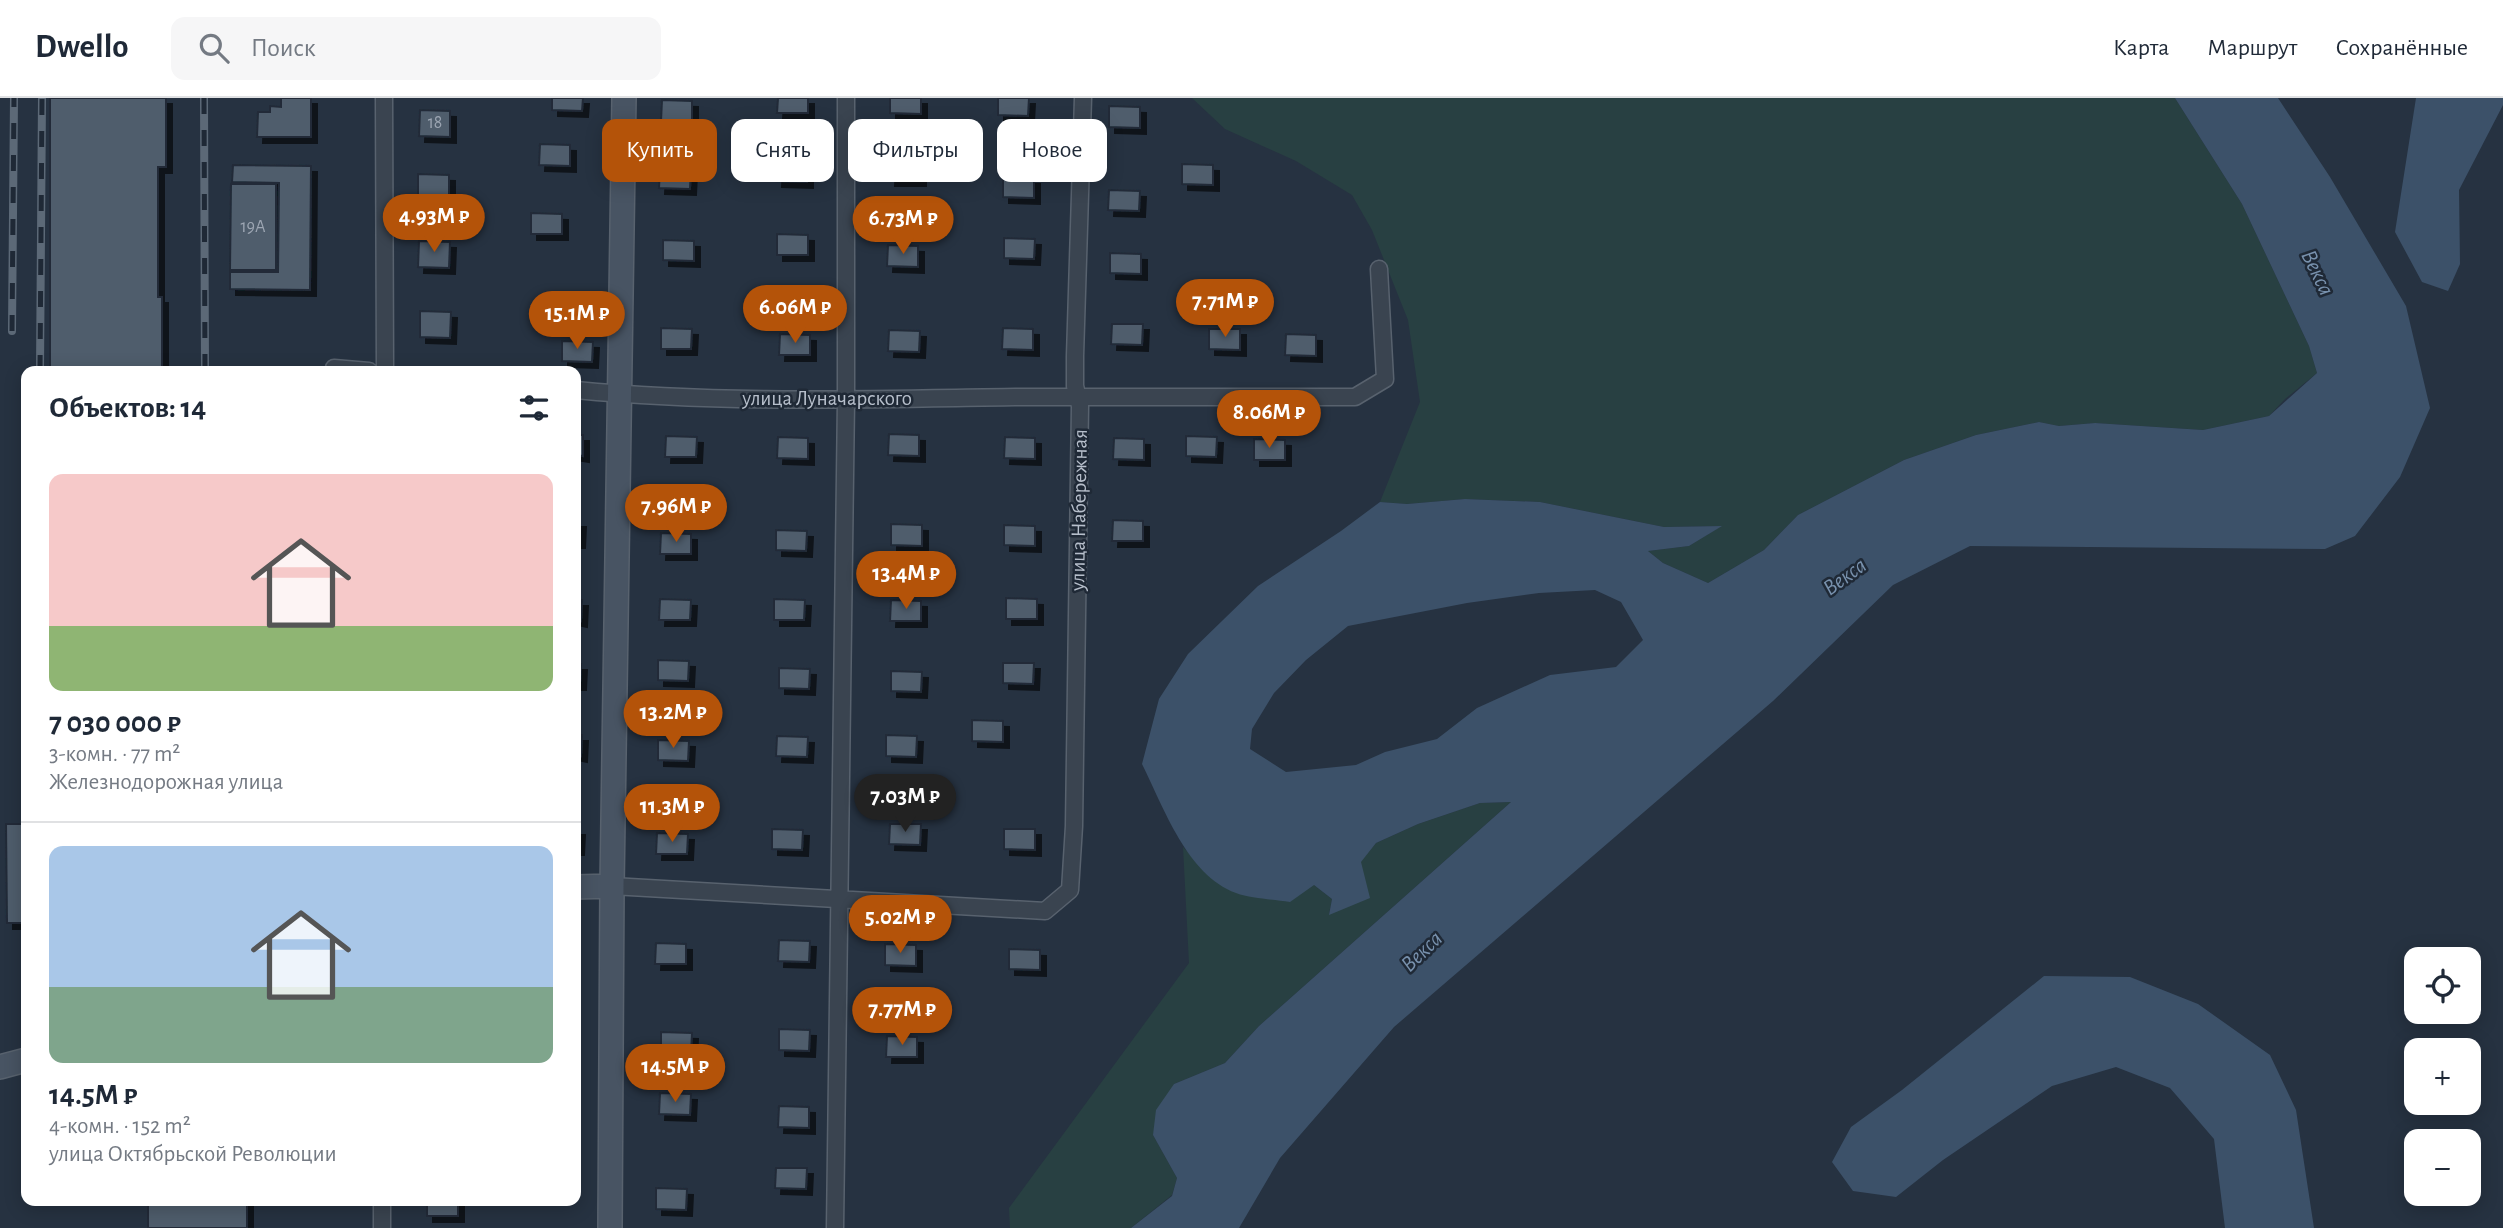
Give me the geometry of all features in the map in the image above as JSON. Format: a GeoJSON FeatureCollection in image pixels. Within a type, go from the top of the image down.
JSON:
{"type":"FeatureCollection","features":[{"type":"Feature","properties":{"kind":"street"},"geometry":{"type":"LineString","coordinates":[[384,98],[385,366]]}},
{"type":"Feature","properties":{"kind":"street"},"geometry":{"type":"LineString","coordinates":[[610,1228],[612,886],[624,98]]}},
{"type":"Feature","properties":{"kind":"street"},"geometry":{"type":"LineString","coordinates":[[835,1228],[846,400],[846,98]]}},
{"type":"Feature","properties":{"kind":"street","name":"улица Набережная"},"geometry":{"type":"LineString","coordinates":[[840,900],[1045,911],[1070,890],[1074,826],[1080,406],[1075,386],[1075,356],[1083,98]]}},
{"type":"Feature","properties":{"kind":"street","name":"улица Луначарского"},"geometry":{"type":"LineString","coordinates":[[581,391],[621,395],[846,400],[1078,396],[1355,397],[1385,379],[1379,269]]}},
{"type":"Feature","properties":{"kind":"street"},"geometry":{"type":"LineString","coordinates":[[581,887],[612,886],[840,900]]}},
{"type":"Feature","properties":{"kind":"street"},"geometry":{"type":"LineString","coordinates":[[0,1067],[21,1061]]}},
{"type":"Feature","properties":{"kind":"street"},"geometry":{"type":"LineString","coordinates":[[382,1206],[382,1228]]}},
{"type":"Feature","properties":{"kind":"green space"},"geometry":{"type":"Polygon","coordinates":[[[1192,98],[2175,98],[2242,204],[2309,346],[2317,373],[2269,416],[2203,430],[2095,423],[2059,426],[2039,422],[1976,435],[1904,460],[1798,515],[1764,550],[1708,583],[1663,563],[1648,551],[1689,546],[1721,526],[1664,527],[1540,502],[1465,499],[1407,504],[1380,502],[1420,402],[1408,320],[1372,230],[1352,195],[1296,161],[1225,129],[1192,98]]]}},
{"type":"Feature","properties":{"kind":"green space"},"geometry":{"type":"Polygon","coordinates":[[[1511,802],[1259,1026],[1225,1063],[1174,1084],[1153,1135],[1177,1178],[1172,1195],[1131,1228],[1010,1228],[1009,1208],[1189,963],[1183,847],[1214,880],[1314,885],[1332,899],[1329,914],[1360,862],[1376,843],[1418,824],[1480,803],[1511,802]]]}},
{"type":"Feature","properties":{"kind":"water","name":"Векса"},"geometry":{"type":"Polygon","coordinates":[[[2175,98],[2278,98],[2330,177],[2406,306],[2430,408],[2400,477],[2355,536],[2325,549],[1970,546],[1893,585],[1773,701],[1394,1027],[1280,1158],[1239,1228],[1131,1228],[1172,1196],[1177,1178],[1153,1135],[1156,1110],[1174,1084],[1225,1063],[1259,1026],[1511,802],[1480,803],[1418,824],[1376,843],[1361,862],[1370,898],[1329,915],[1332,899],[1314,885],[1290,902],[1236,893],[1219,884],[1204,871],[1179,838],[1142,764],[1159,699],[1188,654],[1258,586],[1380,502],[1407,504],[1465,499],[1540,502],[1664,527],[1722,526],[1689,546],[1648,551],[1663,563],[1708,583],[1764,550],[1798,515],[1904,460],[1976,435],[2039,422],[2059,426],[2095,423],[2203,430],[2269,416],[2317,373],[2309,346],[2242,204],[2175,98]],[[1595,590],[1539,593],[1467,603],[1348,626],[1306,660],[1274,693],[1252,729],[1250,749],[1286,772],[1356,765],[1385,752],[1437,739],[1477,708],[1550,675],[1616,667],[1643,640],[1621,602],[1595,590]]]}},
{"type":"Feature","properties":{"kind":"water"},"geometry":{"type":"Polygon","coordinates":[[[2416,98],[2503,98],[2503,105],[2459,190],[2460,264],[2448,291],[2422,282],[2395,232],[2416,98]]]}},
{"type":"Feature","properties":{"kind":"water"},"geometry":{"type":"Polygon","coordinates":[[[2044,976],[2130,977],[2198,1004],[2270,1055],[2296,1110],[2314,1228],[2225,1228],[2214,1139],[2170,1088],[2116,1067],[2052,1086],[1943,1160],[1896,1197],[1853,1191],[1832,1162],[1851,1127],[1902,1090],[2044,976]]]}},
{"type":"Feature","properties":{"kind":"building"},"geometry":{"type":"Polygon","coordinates":[[[50,98],[166,98],[166,167],[158,167],[158,297],[162,297],[162,366],[50,366],[50,98]]]}},
{"type":"Feature","properties":{"kind":"building"},"geometry":{"type":"Polygon","coordinates":[[[281,98],[311,98],[311,137],[257,137],[258,112],[270,112],[270,106],[281,107],[281,98]]]}},
{"type":"Feature","properties":{"kind":"building"},"geometry":{"type":"Polygon","coordinates":[[[552,98],[583,98],[582,111],[552,110],[552,98]]]}},
{"type":"Feature","properties":{"kind":"building"},"geometry":{"type":"Polygon","coordinates":[[[778,98],[808,98],[808,113],[777,113],[778,98]]]}},
{"type":"Feature","properties":{"kind":"building"},"geometry":{"type":"Polygon","coordinates":[[[890,98],[921,98],[921,114],[890,113],[890,98]]]}},
{"type":"Feature","properties":{"kind":"building"},"geometry":{"type":"Polygon","coordinates":[[[998,98],[1029,98],[1028,116],[998,115],[998,98]]]}},
{"type":"Feature","properties":{"kind":"building"},"geometry":{"type":"Polygon","coordinates":[[[662,100],[692,101],[692,119],[661,119],[662,100]]]}},
{"type":"Feature","properties":{"kind":"building"},"geometry":{"type":"Polygon","coordinates":[[[1109,106],[1140,107],[1140,128],[1109,127],[1109,106]]]}},
{"type":"Feature","properties":{"kind":"building"},"geometry":{"type":"Polygon","coordinates":[[[420,110],[450,111],[450,137],[419,136],[420,110]]]}},
{"type":"Feature","properties":{"kind":"building"},"geometry":{"type":"Polygon","coordinates":[[[540,144],[570,145],[570,166],[539,165],[540,144]]]}},
{"type":"Feature","properties":{"kind":"building"},"geometry":{"type":"Polygon","coordinates":[[[1182,164],[1213,165],[1213,185],[1182,184],[1182,164]]]}},
{"type":"Feature","properties":{"kind":"building"},"geometry":{"type":"Polygon","coordinates":[[[233,165],[311,166],[310,290],[230,289],[230,272],[278,272],[279,183],[232,182],[233,165]]]}},
{"type":"Feature","properties":{"kind":"building"},"geometry":{"type":"Polygon","coordinates":[[[418,174],[449,175],[449,201],[418,200],[418,174]]]}},
{"type":"Feature","properties":{"kind":"building"},"geometry":{"type":"Polygon","coordinates":[[[659,182],[690,182],[690,189],[659,188],[659,182]]]}},
{"type":"Feature","properties":{"kind":"building"},"geometry":{"type":"Polygon","coordinates":[[[1003,182],[1034,182],[1034,198],[1003,197],[1003,182]]]}},
{"type":"Feature","properties":{"kind":"building"},"geometry":{"type":"Polygon","coordinates":[[[231,184],[276,184],[276,270],[230,270],[231,184]]]}},
{"type":"Feature","properties":{"kind":"building"},"geometry":{"type":"Polygon","coordinates":[[[1109,190],[1140,191],[1139,211],[1108,210],[1109,190]]]}},
{"type":"Feature","properties":{"kind":"building"},"geometry":{"type":"Polygon","coordinates":[[[531,213],[562,214],[562,234],[531,234],[531,213]]]}},
{"type":"Feature","properties":{"kind":"building"},"geometry":{"type":"Polygon","coordinates":[[[777,234],[808,235],[808,255],[777,255],[777,234]]]}},
{"type":"Feature","properties":{"kind":"building"},"geometry":{"type":"Polygon","coordinates":[[[1004,238],[1035,239],[1034,259],[1004,258],[1004,238]]]}},
{"type":"Feature","properties":{"kind":"building"},"geometry":{"type":"Polygon","coordinates":[[[663,240],[694,241],[694,261],[663,260],[663,240]]]}},
{"type":"Feature","properties":{"kind":"building"},"geometry":{"type":"Polygon","coordinates":[[[419,241],[450,242],[449,268],[418,267],[419,241]]]}},
{"type":"Feature","properties":{"kind":"building"},"geometry":{"type":"Polygon","coordinates":[[[888,245],[918,246],[918,267],[887,266],[888,245]]]}},
{"type":"Feature","properties":{"kind":"building"},"geometry":{"type":"Polygon","coordinates":[[[1110,253],[1141,254],[1141,274],[1110,273],[1110,253]]]}},
{"type":"Feature","properties":{"kind":"building"},"geometry":{"type":"Polygon","coordinates":[[[420,311],[451,312],[450,338],[420,337],[420,311]]]}},
{"type":"Feature","properties":{"kind":"building"},"geometry":{"type":"Polygon","coordinates":[[[1112,324],[1143,324],[1142,345],[1111,344],[1112,324]]]}},
{"type":"Feature","properties":{"kind":"building"},"geometry":{"type":"Polygon","coordinates":[[[661,328],[692,329],[691,349],[661,349],[661,328]]]}},
{"type":"Feature","properties":{"kind":"building"},"geometry":{"type":"Polygon","coordinates":[[[1003,328],[1033,329],[1033,350],[1002,349],[1003,328]]]}},
{"type":"Feature","properties":{"kind":"building"},"geometry":{"type":"Polygon","coordinates":[[[1209,329],[1240,329],[1240,350],[1209,349],[1209,329]]]}},
{"type":"Feature","properties":{"kind":"building"},"geometry":{"type":"Polygon","coordinates":[[[889,330],[920,331],[919,352],[888,351],[889,330]]]}},
{"type":"Feature","properties":{"kind":"building"},"geometry":{"type":"Polygon","coordinates":[[[780,334],[810,335],[810,355],[779,355],[780,334]]]}},
{"type":"Feature","properties":{"kind":"building"},"geometry":{"type":"Polygon","coordinates":[[[1286,334],[1316,335],[1316,356],[1285,355],[1286,334]]]}},
{"type":"Feature","properties":{"kind":"building"},"geometry":{"type":"Polygon","coordinates":[[[562,341],[593,342],[592,362],[562,361],[562,341]]]}},
{"type":"Feature","properties":{"kind":"building"},"geometry":{"type":"Polygon","coordinates":[[[889,434],[919,435],[919,456],[888,455],[889,434]]]}},
{"type":"Feature","properties":{"kind":"building"},"geometry":{"type":"Polygon","coordinates":[[[581,435],[583,435],[581,456],[581,435]]]}},
{"type":"Feature","properties":{"kind":"building"},"geometry":{"type":"Polygon","coordinates":[[[666,436],[697,437],[696,457],[665,457],[666,436]]]}},
{"type":"Feature","properties":{"kind":"building"},"geometry":{"type":"Polygon","coordinates":[[[1186,436],[1217,437],[1216,457],[1186,456],[1186,436]]]}},
{"type":"Feature","properties":{"kind":"building"},"geometry":{"type":"Polygon","coordinates":[[[778,437],[808,438],[808,459],[777,458],[778,437]]]}},
{"type":"Feature","properties":{"kind":"building"},"geometry":{"type":"Polygon","coordinates":[[[1005,437],[1035,438],[1035,459],[1004,458],[1005,437]]]}},
{"type":"Feature","properties":{"kind":"building"},"geometry":{"type":"Polygon","coordinates":[[[1114,438],[1144,439],[1144,460],[1113,459],[1114,438]]]}},
{"type":"Feature","properties":{"kind":"building"},"geometry":{"type":"Polygon","coordinates":[[[1254,439],[1285,440],[1285,460],[1254,460],[1254,439]]]}},
{"type":"Feature","properties":{"kind":"building"},"geometry":{"type":"Polygon","coordinates":[[[1113,520],[1143,521],[1143,541],[1112,541],[1113,520]]]}},
{"type":"Feature","properties":{"kind":"building"},"geometry":{"type":"Polygon","coordinates":[[[891,524],[922,525],[922,546],[891,545],[891,524]]]}},
{"type":"Feature","properties":{"kind":"building"},"geometry":{"type":"Polygon","coordinates":[[[1004,525],[1035,526],[1035,546],[1004,545],[1004,525]]]}},
{"type":"Feature","properties":{"kind":"building"},"geometry":{"type":"Polygon","coordinates":[[[776,530],[807,531],[806,551],[776,550],[776,530]]]}},
{"type":"Feature","properties":{"kind":"building"},"geometry":{"type":"Polygon","coordinates":[[[661,533],[691,534],[691,554],[660,554],[661,533]]]}},
{"type":"Feature","properties":{"kind":"building"},"geometry":{"type":"Polygon","coordinates":[[[1006,598],[1037,599],[1037,619],[1006,619],[1006,598]]]}},
{"type":"Feature","properties":{"kind":"building"},"geometry":{"type":"Polygon","coordinates":[[[660,599],[691,600],[690,620],[659,620],[660,599]]]}},
{"type":"Feature","properties":{"kind":"building"},"geometry":{"type":"Polygon","coordinates":[[[774,599],[805,600],[804,620],[774,620],[774,599]]]}},
{"type":"Feature","properties":{"kind":"building"},"geometry":{"type":"Polygon","coordinates":[[[891,600],[921,601],[921,621],[890,621],[891,600]]]}},
{"type":"Feature","properties":{"kind":"building"},"geometry":{"type":"Polygon","coordinates":[[[658,660],[689,661],[688,681],[658,680],[658,660]]]}},
{"type":"Feature","properties":{"kind":"building"},"geometry":{"type":"Polygon","coordinates":[[[1003,663],[1034,663],[1033,684],[1003,683],[1003,663]]]}},
{"type":"Feature","properties":{"kind":"building"},"geometry":{"type":"Polygon","coordinates":[[[779,668],[810,669],[809,689],[779,688],[779,668]]]}},
{"type":"Feature","properties":{"kind":"building"},"geometry":{"type":"Polygon","coordinates":[[[891,671],[922,672],[921,692],[891,691],[891,671]]]}},
{"type":"Feature","properties":{"kind":"building"},"geometry":{"type":"Polygon","coordinates":[[[972,720],[1003,721],[1003,742],[972,741],[972,720]]]}},
{"type":"Feature","properties":{"kind":"building"},"geometry":{"type":"Polygon","coordinates":[[[886,735],[917,736],[916,757],[886,756],[886,735]]]}},
{"type":"Feature","properties":{"kind":"building"},"geometry":{"type":"Polygon","coordinates":[[[777,736],[808,737],[807,757],[776,756],[777,736]]]}},
{"type":"Feature","properties":{"kind":"building"},"geometry":{"type":"Polygon","coordinates":[[[658,740],[689,741],[688,761],[658,760],[658,740]]]}},
{"type":"Feature","properties":{"kind":"building"},"geometry":{"type":"Polygon","coordinates":[[[6,824],[21,824],[21,923],[7,923],[6,824]]]}},
{"type":"Feature","properties":{"kind":"building"},"geometry":{"type":"Polygon","coordinates":[[[890,824],[921,824],[920,845],[889,844],[890,824]]]}},
{"type":"Feature","properties":{"kind":"building"},"geometry":{"type":"Polygon","coordinates":[[[772,829],[803,830],[802,850],[772,849],[772,829]]]}},
{"type":"Feature","properties":{"kind":"building"},"geometry":{"type":"Polygon","coordinates":[[[1004,829],[1035,829],[1035,850],[1004,849],[1004,829]]]}},
{"type":"Feature","properties":{"kind":"building"},"geometry":{"type":"Polygon","coordinates":[[[657,833],[688,834],[687,854],[656,854],[657,833]]]}},
{"type":"Feature","properties":{"kind":"building"},"geometry":{"type":"Polygon","coordinates":[[[779,940],[810,941],[809,962],[778,961],[779,940]]]}},
{"type":"Feature","properties":{"kind":"building"},"geometry":{"type":"Polygon","coordinates":[[[656,943],[686,944],[686,964],[655,964],[656,943]]]}},
{"type":"Feature","properties":{"kind":"building"},"geometry":{"type":"Polygon","coordinates":[[[885,944],[916,945],[916,966],[885,965],[885,944]]]}},
{"type":"Feature","properties":{"kind":"building"},"geometry":{"type":"Polygon","coordinates":[[[1009,949],[1040,950],[1040,970],[1009,969],[1009,949]]]}},
{"type":"Feature","properties":{"kind":"building"},"geometry":{"type":"Polygon","coordinates":[[[779,1029],[810,1030],[809,1051],[779,1050],[779,1029]]]}},
{"type":"Feature","properties":{"kind":"building"},"geometry":{"type":"Polygon","coordinates":[[[661,1032],[692,1033],[691,1054],[661,1053],[661,1032]]]}},
{"type":"Feature","properties":{"kind":"building"},"geometry":{"type":"Polygon","coordinates":[[[887,1036],[917,1037],[917,1057],[886,1057],[887,1036]]]}},
{"type":"Feature","properties":{"kind":"building"},"geometry":{"type":"Polygon","coordinates":[[[660,1093],[691,1094],[690,1115],[659,1114],[660,1093]]]}},
{"type":"Feature","properties":{"kind":"building"},"geometry":{"type":"Polygon","coordinates":[[[779,1106],[809,1107],[809,1128],[778,1127],[779,1106]]]}},
{"type":"Feature","properties":{"kind":"building"},"geometry":{"type":"Polygon","coordinates":[[[776,1168],[807,1168],[806,1189],[775,1188],[776,1168]]]}},
{"type":"Feature","properties":{"kind":"building"},"geometry":{"type":"Polygon","coordinates":[[[656,1188],[687,1189],[686,1210],[656,1209],[656,1188]]]}},
{"type":"Feature","properties":{"kind":"building"},"geometry":{"type":"Polygon","coordinates":[[[148,1206],[247,1206],[247,1228],[148,1228],[148,1206]]]}},
{"type":"Feature","properties":{"kind":"building"},"geometry":{"type":"Polygon","coordinates":[[[427,1206],[458,1206],[458,1216],[427,1216],[427,1206]]]}},
{"type":"Feature","properties":{"kind":"railway"},"geometry":{"type":"LineString","coordinates":[[12,331],[14,98]]}},
{"type":"Feature","properties":{"kind":"railway"},"geometry":{"type":"LineString","coordinates":[[40,366],[42,98]]}},
{"type":"Feature","properties":{"kind":"railway"},"geometry":{"type":"LineString","coordinates":[[204,98],[205,366]]}}]}
